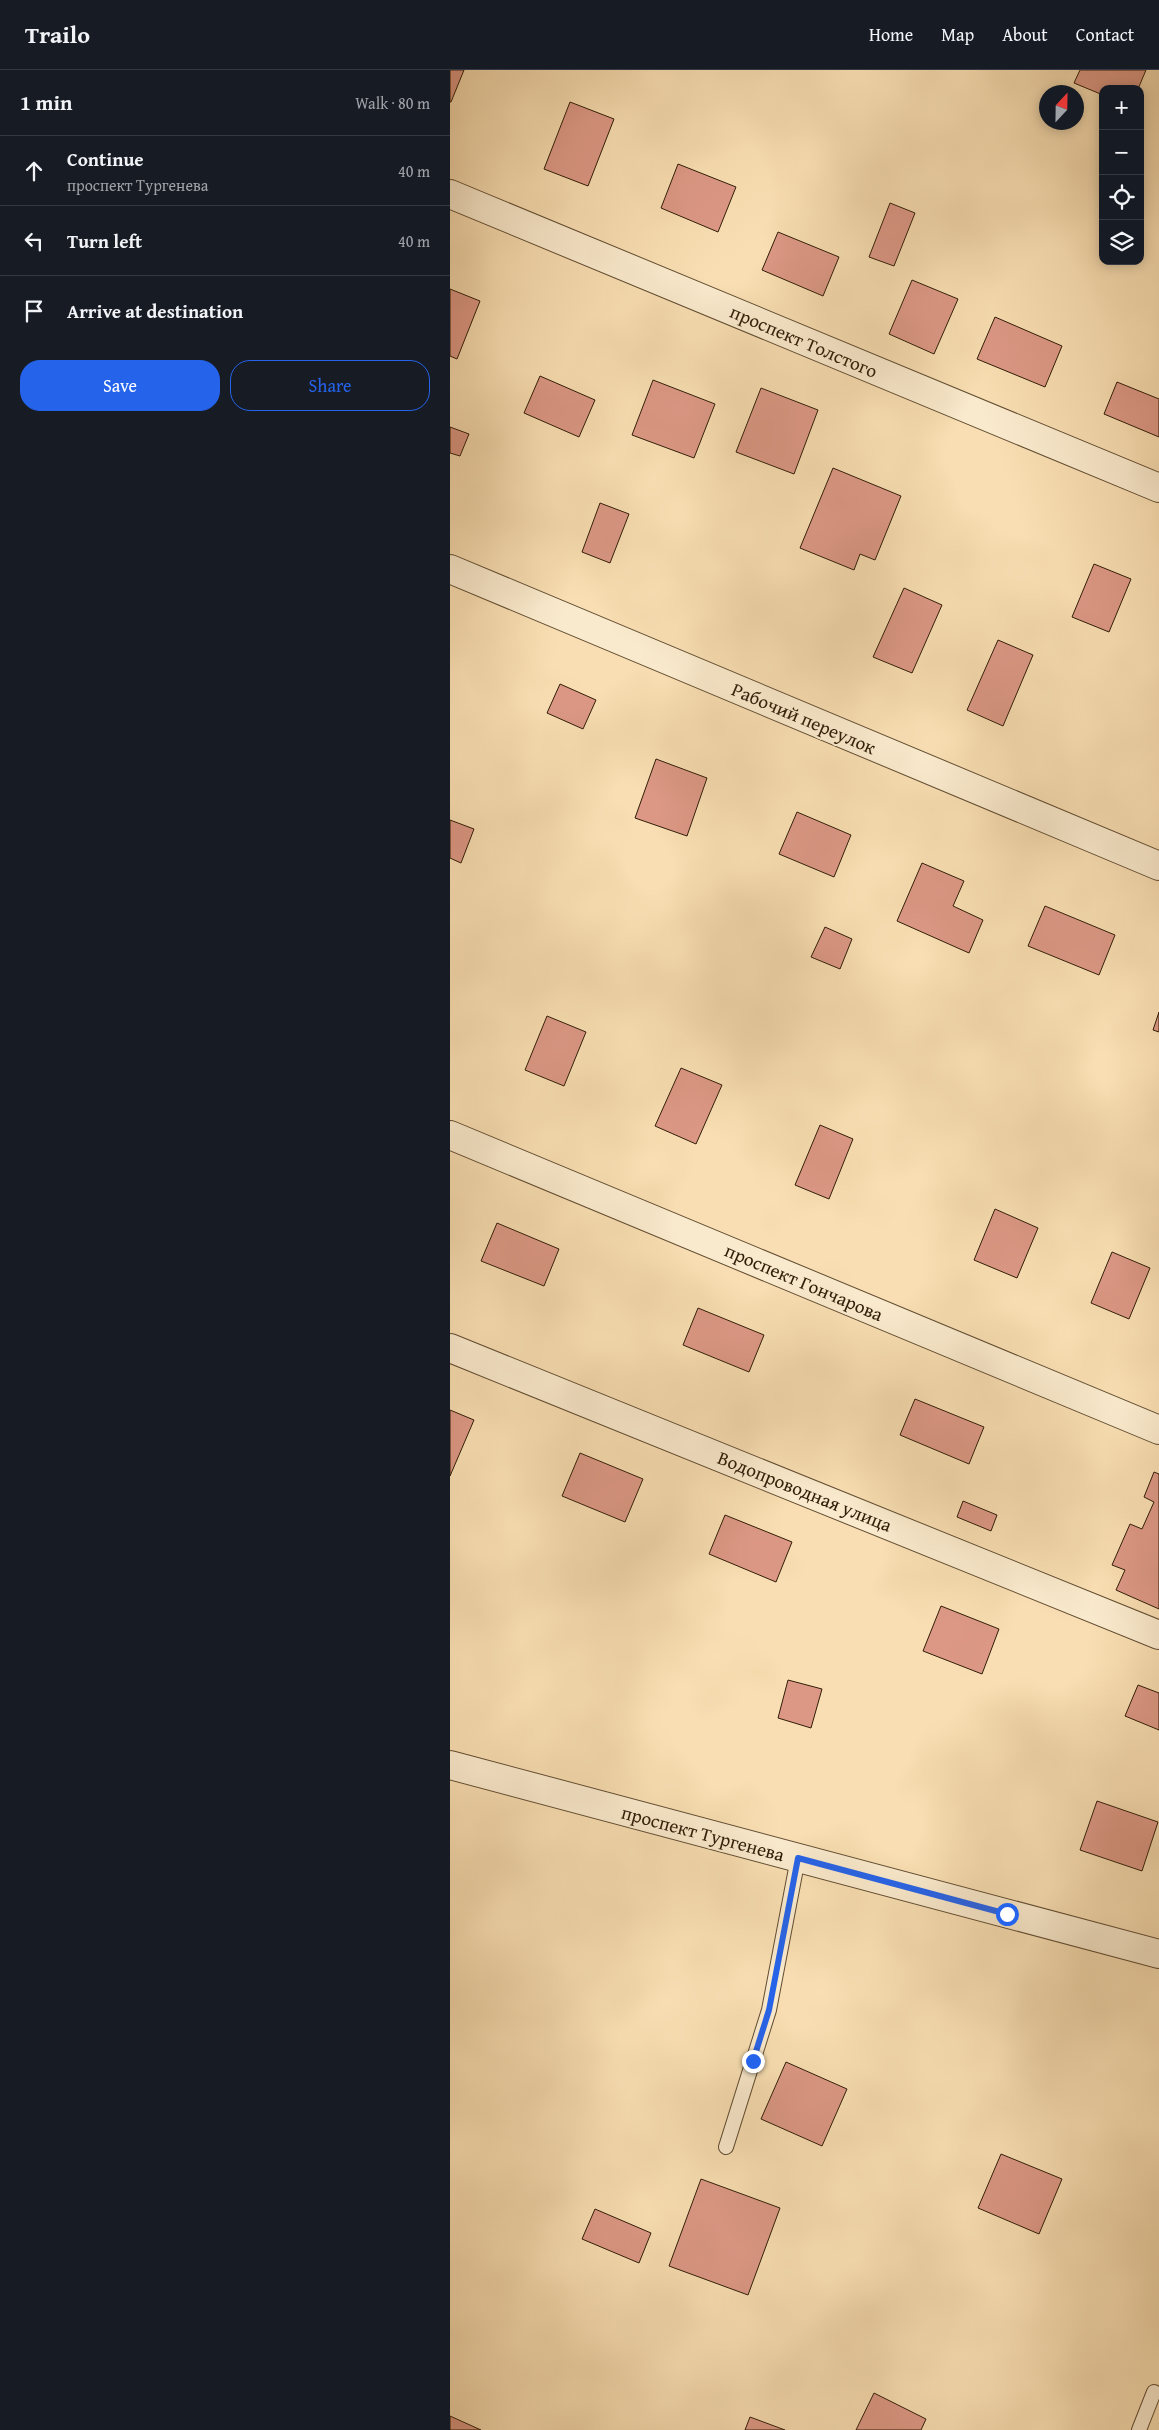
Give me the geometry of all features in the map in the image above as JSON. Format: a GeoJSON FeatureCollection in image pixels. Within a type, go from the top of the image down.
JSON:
{"type":"FeatureCollection","features":[{"type":"Feature","properties":{"kind":"street","name":"проспект Толстого"},"geometry":{"type":"LineString","coordinates":[[450,194],[1159,488]]}},
{"type":"Feature","properties":{"kind":"street","name":"Рабочий переулок"},"geometry":{"type":"LineString","coordinates":[[450,569],[1159,866]]}},
{"type":"Feature","properties":{"kind":"street","name":"проспект Гончарова"},"geometry":{"type":"LineString","coordinates":[[450,1135],[1159,1430]]}},
{"type":"Feature","properties":{"kind":"street","name":"Водопроводная улица"},"geometry":{"type":"LineString","coordinates":[[450,1348],[1159,1635]]}},
{"type":"Feature","properties":{"kind":"street","name":"проспект Тургенева"},"geometry":{"type":"LineString","coordinates":[[450,1765],[1159,1954]]}},
{"type":"Feature","properties":{"kind":"lane"},"geometry":{"type":"LineString","coordinates":[[726,2147],[769,2010],[798,1858]]}},
{"type":"Feature","properties":{"kind":"lane"},"geometry":{"type":"LineString","coordinates":[[1139,2430],[1154,2392]]}},
{"type":"Feature","properties":{"kind":"building"},"geometry":{"type":"Polygon","coordinates":[[[450,70],[464,70],[451,102],[450,102],[450,70]]]}},
{"type":"Feature","properties":{"kind":"building"},"geometry":{"type":"Polygon","coordinates":[[[1080,70],[1146,70],[1140,85],[1099,85],[1099,93],[1084,87],[1084,85],[1074,83],[1080,70]]]}},
{"type":"Feature","properties":{"kind":"building"},"geometry":{"type":"Polygon","coordinates":[[[570,102],[614,119],[588,186],[544,169],[570,102]]]}},
{"type":"Feature","properties":{"kind":"building"},"geometry":{"type":"Polygon","coordinates":[[[678,164],[736,187],[718,232],[661,208],[678,164]]]}},
{"type":"Feature","properties":{"kind":"building"},"geometry":{"type":"Polygon","coordinates":[[[890,203],[915,213],[894,266],[869,257],[890,203]]]}},
{"type":"Feature","properties":{"kind":"building"},"geometry":{"type":"Polygon","coordinates":[[[778,232],[839,257],[823,296],[762,270],[778,232]]]}},
{"type":"Feature","properties":{"kind":"building"},"geometry":{"type":"Polygon","coordinates":[[[912,280],[958,299],[934,354],[889,334],[912,280]]]}},
{"type":"Feature","properties":{"kind":"building"},"geometry":{"type":"Polygon","coordinates":[[[450,289],[480,301],[457,359],[450,356],[450,289]]]}},
{"type":"Feature","properties":{"kind":"building"},"geometry":{"type":"Polygon","coordinates":[[[995,317],[1062,346],[1045,387],[977,359],[995,317]]]}},
{"type":"Feature","properties":{"kind":"building"},"geometry":{"type":"Polygon","coordinates":[[[540,376],[595,400],[579,437],[524,413],[540,376]]]}},
{"type":"Feature","properties":{"kind":"building"},"geometry":{"type":"Polygon","coordinates":[[[653,380],[715,404],[694,458],[632,435],[653,380]]]}},
{"type":"Feature","properties":{"kind":"building"},"geometry":{"type":"Polygon","coordinates":[[[1117,382],[1159,399],[1159,437],[1104,414],[1117,382]]]}},
{"type":"Feature","properties":{"kind":"building"},"geometry":{"type":"Polygon","coordinates":[[[761,388],[818,410],[794,474],[736,452],[761,388]]]}},
{"type":"Feature","properties":{"kind":"building"},"geometry":{"type":"Polygon","coordinates":[[[450,427],[469,434],[460,456],[450,453],[450,427]]]}},
{"type":"Feature","properties":{"kind":"building"},"geometry":{"type":"Polygon","coordinates":[[[833,468],[901,496],[875,560],[860,554],[854,570],[800,548],[833,468]]]}},
{"type":"Feature","properties":{"kind":"building"},"geometry":{"type":"Polygon","coordinates":[[[600,503],[629,514],[610,563],[582,552],[600,503]]]}},
{"type":"Feature","properties":{"kind":"building"},"geometry":{"type":"Polygon","coordinates":[[[1094,564],[1131,579],[1109,632],[1072,617],[1094,564]]]}},
{"type":"Feature","properties":{"kind":"building"},"geometry":{"type":"Polygon","coordinates":[[[904,588],[942,605],[912,673],[873,657],[904,588]]]}},
{"type":"Feature","properties":{"kind":"building"},"geometry":{"type":"Polygon","coordinates":[[[998,640],[1033,655],[1003,726],[967,710],[998,640]]]}},
{"type":"Feature","properties":{"kind":"building"},"geometry":{"type":"Polygon","coordinates":[[[560,684],[596,700],[583,729],[547,713],[560,684]]]}},
{"type":"Feature","properties":{"kind":"building"},"geometry":{"type":"Polygon","coordinates":[[[656,759],[707,778],[687,836],[635,818],[656,759]]]}},
{"type":"Feature","properties":{"kind":"building"},"geometry":{"type":"Polygon","coordinates":[[[797,812],[851,835],[834,877],[779,854],[797,812]]]}},
{"type":"Feature","properties":{"kind":"building"},"geometry":{"type":"Polygon","coordinates":[[[450,820],[474,829],[461,863],[450,858],[450,820]]]}},
{"type":"Feature","properties":{"kind":"building"},"geometry":{"type":"Polygon","coordinates":[[[922,863],[964,881],[953,906],[983,920],[969,953],[897,921],[922,863]]]}},
{"type":"Feature","properties":{"kind":"building"},"geometry":{"type":"Polygon","coordinates":[[[1045,906],[1115,935],[1099,975],[1028,946],[1045,906]]]}},
{"type":"Feature","properties":{"kind":"building"},"geometry":{"type":"Polygon","coordinates":[[[825,927],[852,939],[840,969],[811,957],[825,927]]]}},
{"type":"Feature","properties":{"kind":"building"},"geometry":{"type":"Polygon","coordinates":[[[1159,1012],[1159,1032],[1153,1030],[1159,1012]]]}},
{"type":"Feature","properties":{"kind":"building"},"geometry":{"type":"Polygon","coordinates":[[[547,1016],[586,1032],[564,1086],[525,1070],[547,1016]]]}},
{"type":"Feature","properties":{"kind":"building"},"geometry":{"type":"Polygon","coordinates":[[[681,1068],[722,1085],[696,1144],[655,1126],[681,1068]]]}},
{"type":"Feature","properties":{"kind":"building"},"geometry":{"type":"Polygon","coordinates":[[[820,1125],[853,1139],[829,1199],[795,1185],[820,1125]]]}},
{"type":"Feature","properties":{"kind":"building"},"geometry":{"type":"Polygon","coordinates":[[[995,1209],[1038,1228],[1017,1278],[974,1260],[995,1209]]]}},
{"type":"Feature","properties":{"kind":"building"},"geometry":{"type":"Polygon","coordinates":[[[497,1223],[559,1249],[544,1286],[481,1261],[497,1223]]]}},
{"type":"Feature","properties":{"kind":"building"},"geometry":{"type":"Polygon","coordinates":[[[1112,1252],[1150,1268],[1129,1319],[1091,1303],[1112,1252]]]}},
{"type":"Feature","properties":{"kind":"building"},"geometry":{"type":"Polygon","coordinates":[[[698,1308],[764,1335],[749,1372],[683,1345],[698,1308]]]}},
{"type":"Feature","properties":{"kind":"building"},"geometry":{"type":"Polygon","coordinates":[[[915,1399],[984,1427],[969,1464],[900,1435],[915,1399]]]}},
{"type":"Feature","properties":{"kind":"building"},"geometry":{"type":"Polygon","coordinates":[[[450,1410],[474,1420],[450,1476],[450,1410]]]}},
{"type":"Feature","properties":{"kind":"building"},"geometry":{"type":"Polygon","coordinates":[[[580,1453],[643,1479],[625,1522],[562,1496],[580,1453]]]}},
{"type":"Feature","properties":{"kind":"building"},"geometry":{"type":"Polygon","coordinates":[[[1154,1472],[1159,1474],[1159,1609],[1116,1590],[1125,1570],[1112,1565],[1130,1524],[1142,1529],[1154,1502],[1144,1497],[1154,1472]]]}},
{"type":"Feature","properties":{"kind":"building"},"geometry":{"type":"Polygon","coordinates":[[[963,1501],[997,1515],[991,1531],[957,1517],[963,1501]]]}},
{"type":"Feature","properties":{"kind":"building"},"geometry":{"type":"Polygon","coordinates":[[[725,1515],[792,1542],[776,1582],[709,1554],[725,1515]]]}},
{"type":"Feature","properties":{"kind":"building"},"geometry":{"type":"Polygon","coordinates":[[[941,1606],[999,1629],[982,1674],[923,1651],[941,1606]]]}},
{"type":"Feature","properties":{"kind":"building"},"geometry":{"type":"Polygon","coordinates":[[[788,1680],[822,1689],[811,1728],[778,1718],[788,1680]]]}},
{"type":"Feature","properties":{"kind":"building"},"geometry":{"type":"Polygon","coordinates":[[[1138,1685],[1159,1693],[1159,1730],[1125,1716],[1138,1685]]]}},
{"type":"Feature","properties":{"kind":"building"},"geometry":{"type":"Polygon","coordinates":[[[1097,1801],[1158,1822],[1142,1871],[1080,1850],[1097,1801]]]}},
{"type":"Feature","properties":{"kind":"building"},"geometry":{"type":"Polygon","coordinates":[[[786,2062],[847,2089],[822,2146],[761,2119],[786,2062]]]}},
{"type":"Feature","properties":{"kind":"building"},"geometry":{"type":"Polygon","coordinates":[[[1001,2154],[1062,2179],[1039,2234],[978,2208],[1001,2154]]]}},
{"type":"Feature","properties":{"kind":"building"},"geometry":{"type":"Polygon","coordinates":[[[701,2179],[780,2208],[748,2295],[669,2266],[701,2179]]]}},
{"type":"Feature","properties":{"kind":"building"},"geometry":{"type":"Polygon","coordinates":[[[595,2209],[651,2233],[639,2263],[582,2239],[595,2209]]]}},
{"type":"Feature","properties":{"kind":"building"},"geometry":{"type":"Polygon","coordinates":[[[874,2393],[926,2419],[921,2430],[856,2430],[874,2393]]]}},
{"type":"Feature","properties":{"kind":"building"},"geometry":{"type":"Polygon","coordinates":[[[450,2416],[481,2430],[450,2430],[450,2416]]]}},
{"type":"Feature","properties":{"kind":"building"},"geometry":{"type":"Polygon","coordinates":[[[750,2417],[785,2430],[745,2430],[750,2417]]]}},
{"type":"Feature","properties":{"kind":"route"},"geometry":{"type":"LineString","coordinates":[[753,2061],[769,2010],[798,1858],[1007,1914]]}}]}
